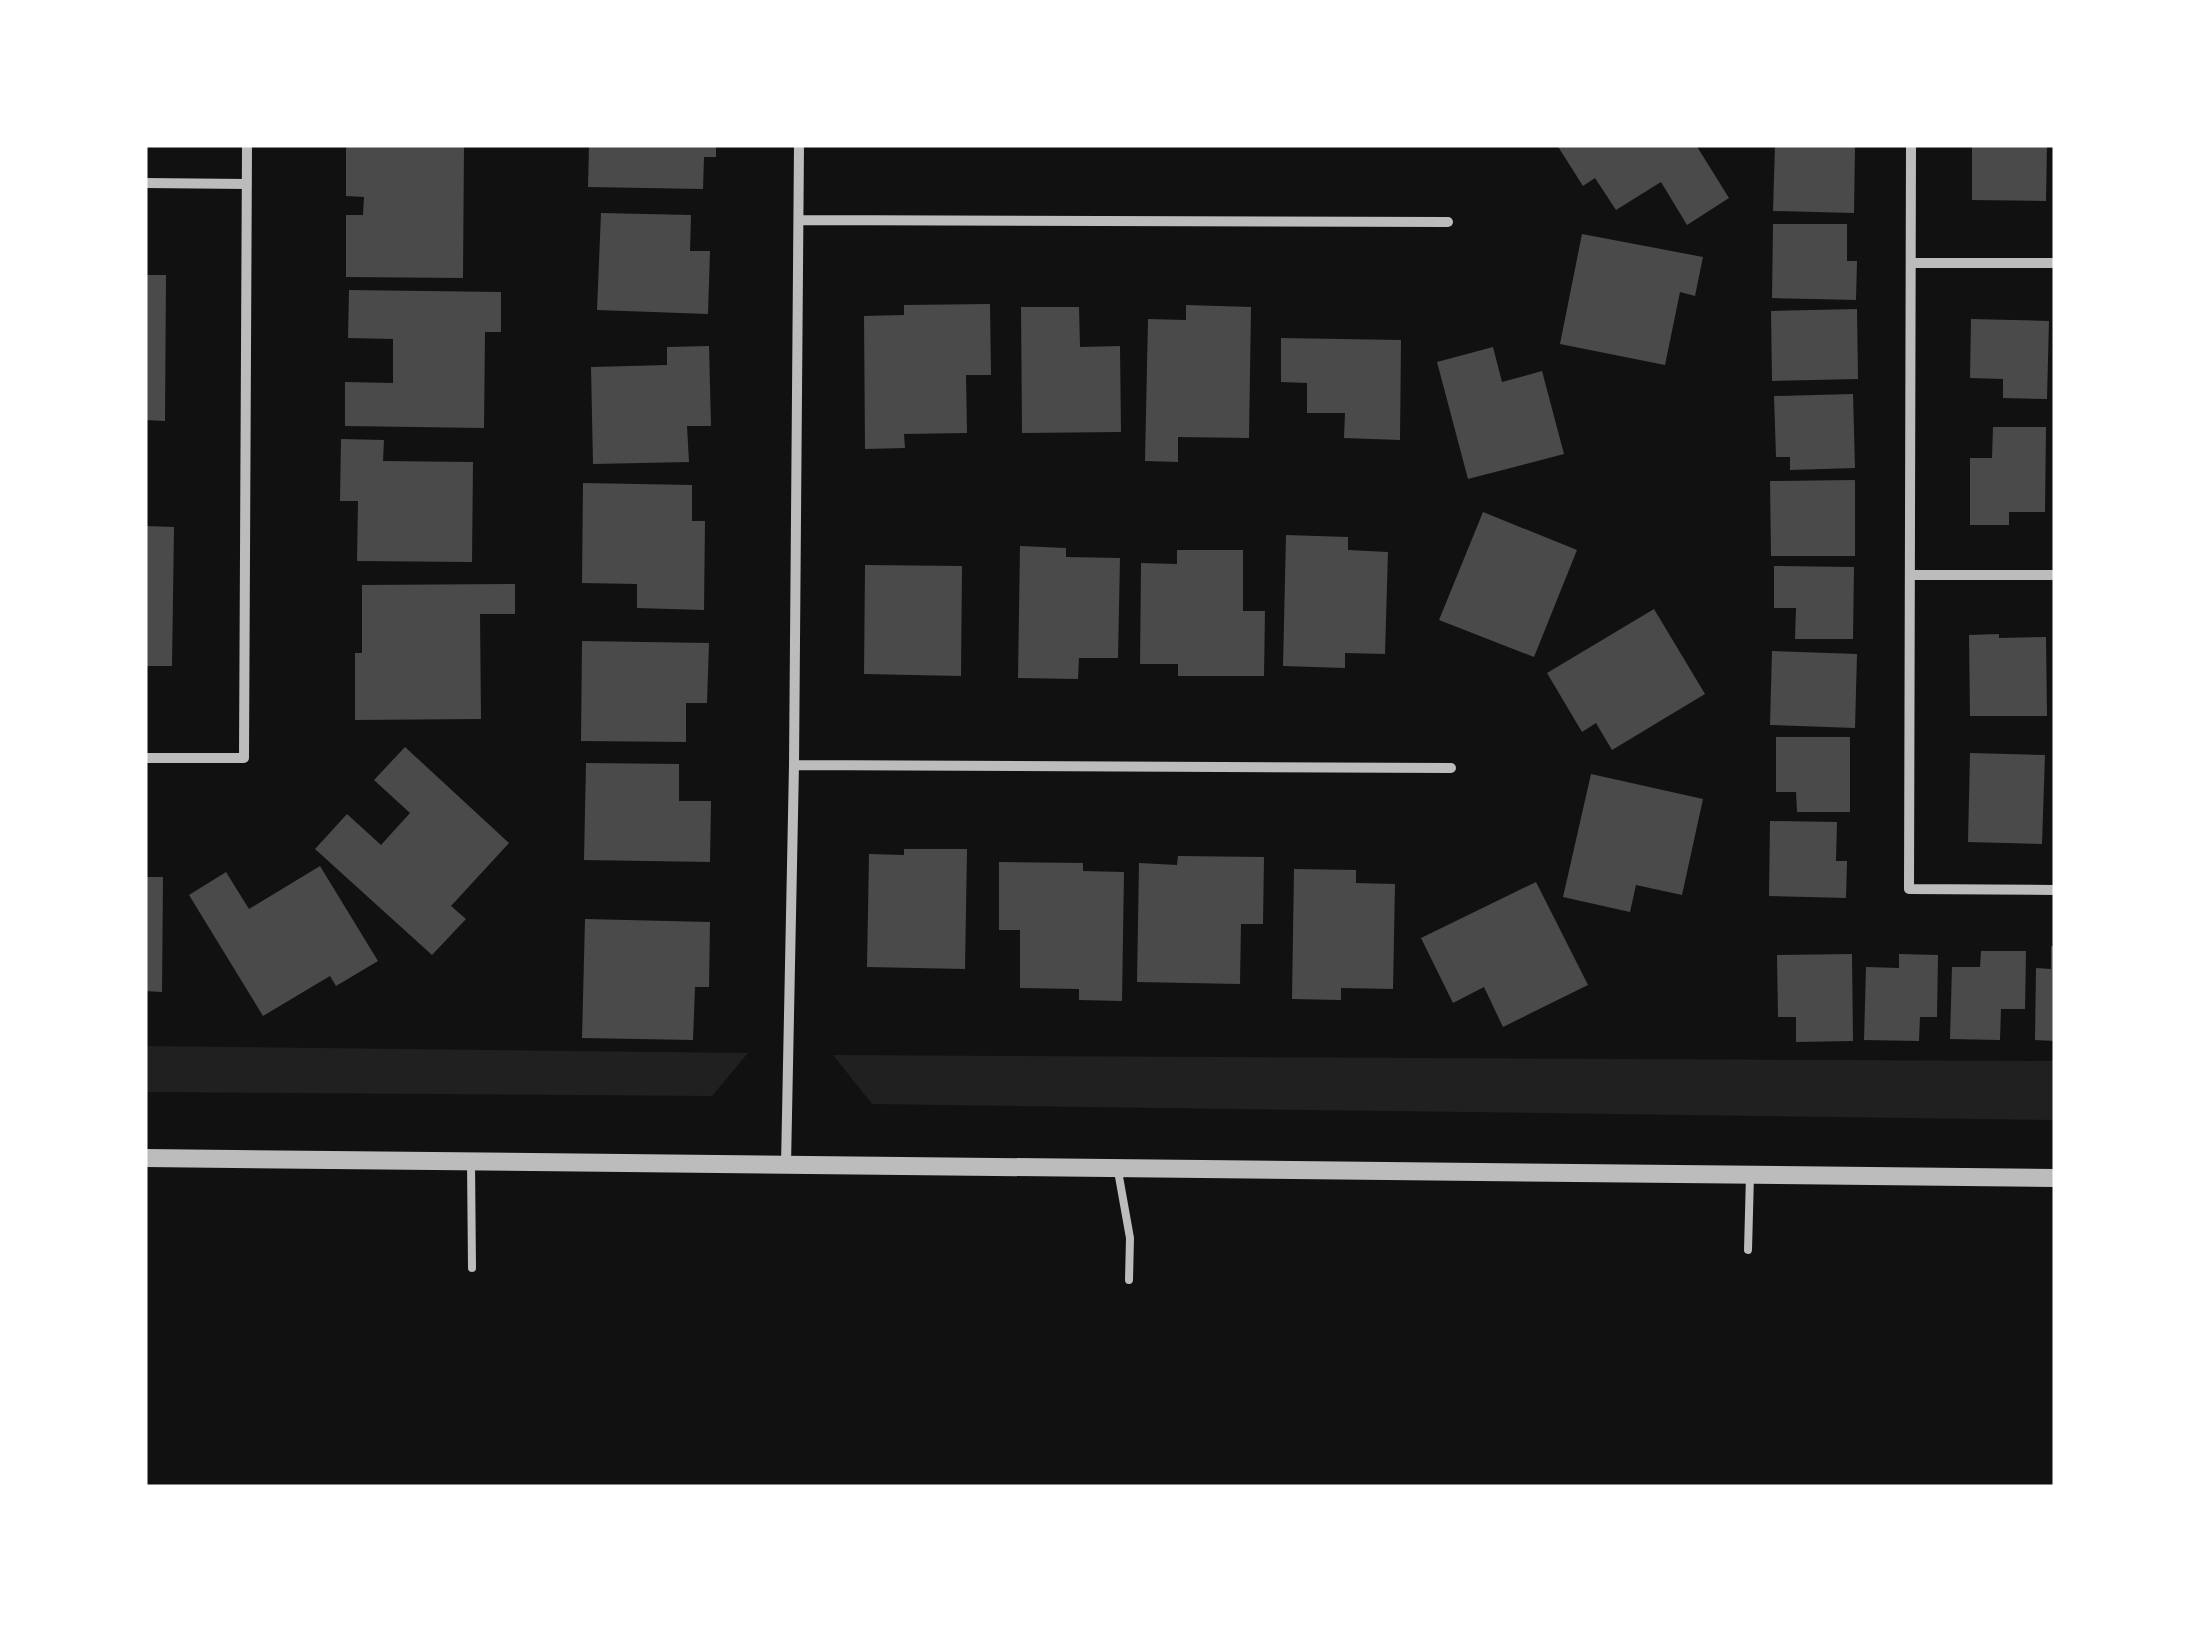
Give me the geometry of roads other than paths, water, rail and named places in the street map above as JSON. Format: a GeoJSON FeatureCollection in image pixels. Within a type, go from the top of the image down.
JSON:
{"type":"FeatureCollection","features":[{"type":"Feature","properties":{"kind":"street"},"geometry":{"type":"LineString","coordinates":[[145,758],[244,758],[247,145]]}},
{"type":"Feature","properties":{"kind":"street"},"geometry":{"type":"LineString","coordinates":[[786,1164],[800,145]]}},
{"type":"Feature","properties":{"kind":"street"},"geometry":{"type":"LineString","coordinates":[[1911,145],[1909,889],[2055,890]]}},
{"type":"Feature","properties":{"kind":"street"},"geometry":{"type":"LineString","coordinates":[[145,183],[247,184]]}},
{"type":"Feature","properties":{"kind":"street"},"geometry":{"type":"LineString","coordinates":[[799,220],[1448,222]]}},
{"type":"Feature","properties":{"kind":"street"},"geometry":{"type":"LineString","coordinates":[[1911,263],[2055,263]]}},
{"type":"Feature","properties":{"kind":"street"},"geometry":{"type":"LineString","coordinates":[[1910,574],[2055,575]]}},
{"type":"Feature","properties":{"kind":"street"},"geometry":{"type":"LineString","coordinates":[[794,765],[1451,768]]}},
{"type":"Feature","properties":{"kind":"street"},"geometry":{"type":"LineString","coordinates":[[145,1158],[2055,1178]]}},
{"type":"Feature","properties":{"kind":"lane"},"geometry":{"type":"LineString","coordinates":[[471,1162],[472,1268]]}},
{"type":"Feature","properties":{"kind":"lane"},"geometry":{"type":"LineString","coordinates":[[1117,1168],[1130,1238],[1129,1280]]}},
{"type":"Feature","properties":{"kind":"lane"},"geometry":{"type":"LineString","coordinates":[[1748,1250],[1750,1175]]}}]}
